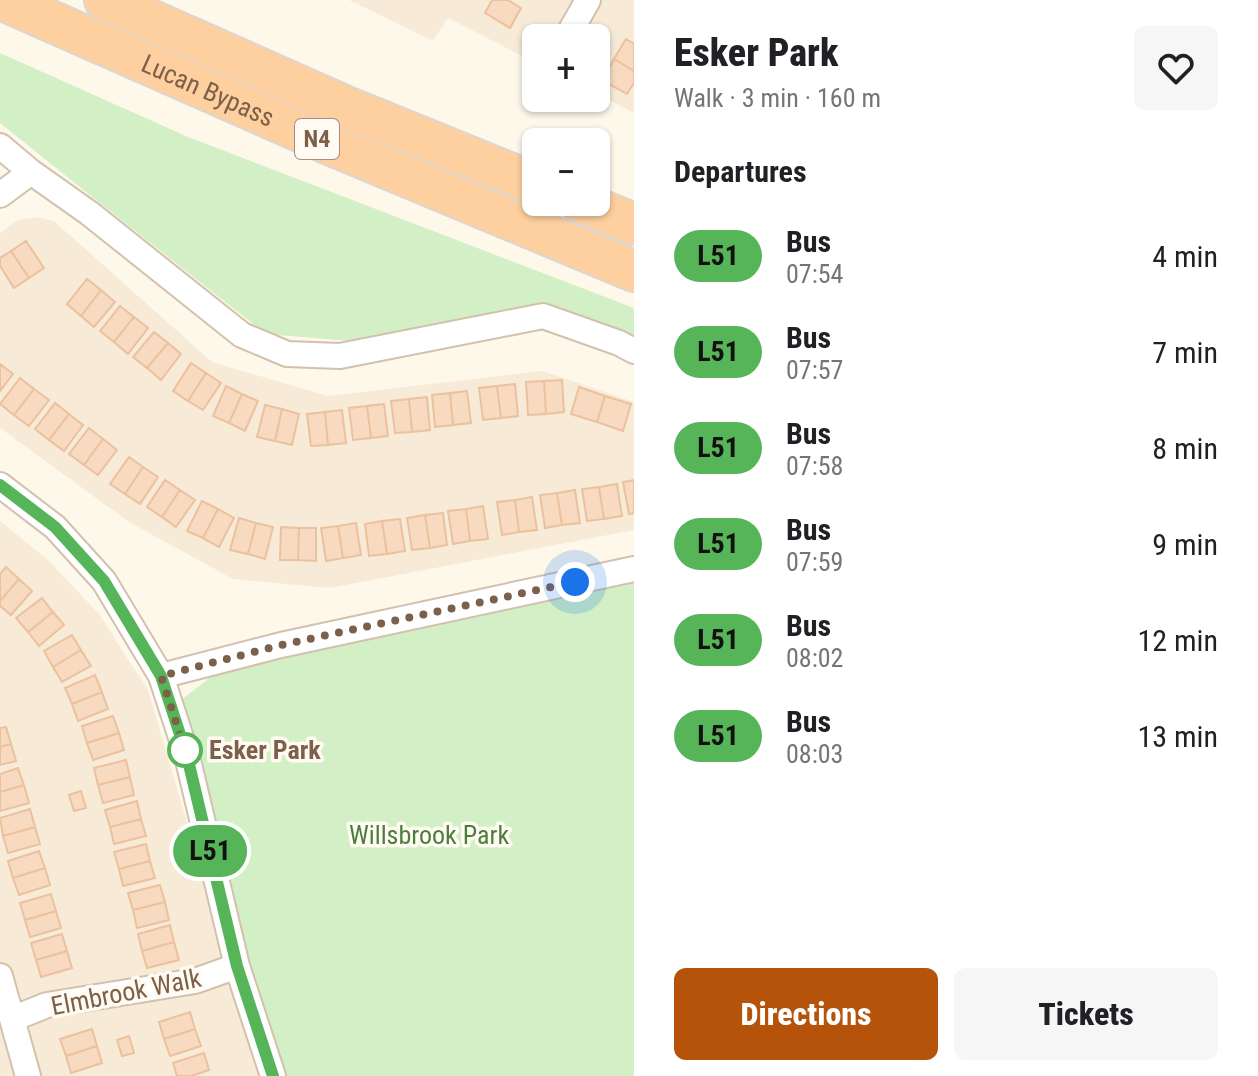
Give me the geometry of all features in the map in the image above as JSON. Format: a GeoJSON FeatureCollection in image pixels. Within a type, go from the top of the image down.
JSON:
{"type":"FeatureCollection","features":[{"type":"Feature","properties":{"kind":"highway","name":"Lucan Bypass"},"geometry":{"type":"LineString","coordinates":[[3,0],[329,144],[634,271]]}},
{"type":"Feature","properties":{"kind":"highway","name":"Lucan Bypass"},"geometry":{"type":"LineString","coordinates":[[105,0],[351,109],[522,178]]}},
{"type":"Feature","properties":{"kind":"highway"},"geometry":{"type":"LineString","coordinates":[[610,214],[634,224]]}},
{"type":"Feature","properties":{"kind":"street"},"geometry":{"type":"LineString","coordinates":[[574,24],[588,0]]}},
{"type":"Feature","properties":{"kind":"street"},"geometry":{"type":"LineString","coordinates":[[0,146],[242,335],[287,354],[340,356],[543,316],[634,351]]}},
{"type":"Feature","properties":{"kind":"street"},"geometry":{"type":"LineString","coordinates":[[0,195],[31,172]]}},
{"type":"Feature","properties":{"kind":"street"},"geometry":{"type":"LineString","coordinates":[[0,485],[55,527],[94,569],[161,676],[187,756],[237,966],[273,1076]]}},
{"type":"Feature","properties":{"kind":"street"},"geometry":{"type":"LineString","coordinates":[[161,676],[281,645],[634,569]]}},
{"type":"Feature","properties":{"kind":"street","name":"Elmbrook Walk"},"geometry":{"type":"LineString","coordinates":[[12,1019],[47,1005],[195,981],[237,966]]}},
{"type":"Feature","properties":{"kind":"street"},"geometry":{"type":"LineString","coordinates":[[0,976],[28,1076]]}},
{"type":"Feature","properties":{"kind":"shaded area"},"geometry":{"type":"Polygon","coordinates":[[[349,0],[634,0],[634,113],[610,100],[610,24],[522,24],[522,56],[448,18],[433,41],[349,0]]]}},
{"type":"Feature","properties":{"kind":"shaded area"},"geometry":{"type":"Polygon","coordinates":[[[37,217],[54,221],[212,362],[328,396],[543,371],[634,402],[634,530],[330,588],[233,579],[129,522],[0,428],[0,233],[18,220],[37,217]]]}},
{"type":"Feature","properties":{"kind":"shaded area"},"geometry":{"type":"Polygon","coordinates":[[[0,521],[47,559],[99,614],[148,690],[262,1076],[0,1076],[0,521]]]}},
{"type":"Feature","properties":{"kind":"green space"},"geometry":{"type":"Polygon","coordinates":[[[0,53],[188,137],[634,308],[634,342],[543,310],[350,341],[266,334],[0,123],[0,53]]]}},
{"type":"Feature","properties":{"kind":"green space","name":"Willsbrook Park"},"geometry":{"type":"Polygon","coordinates":[[[634,582],[634,1076],[283,1076],[254,983],[181,700],[220,670],[634,582]]]}},
{"type":"Feature","properties":{"kind":"building"},"geometry":{"type":"Polygon","coordinates":[[[492,0],[508,0],[521,8],[510,28],[485,13],[492,0]]]}},
{"type":"Feature","properties":{"kind":"building"},"geometry":{"type":"Polygon","coordinates":[[[626,39],[634,44],[634,71],[614,59],[626,39]]]}},
{"type":"Feature","properties":{"kind":"building"},"geometry":{"type":"Polygon","coordinates":[[[614,59],[634,71],[634,83],[627,94],[610,84],[610,66],[614,59]]]}},
{"type":"Feature","properties":{"kind":"building"},"geometry":{"type":"Polygon","coordinates":[[[26,241],[44,268],[29,278],[11,251],[26,241]]]}},
{"type":"Feature","properties":{"kind":"building"},"geometry":{"type":"Polygon","coordinates":[[[11,251],[29,278],[14,288],[0,266],[0,258],[11,251]]]}},
{"type":"Feature","properties":{"kind":"building"},"geometry":{"type":"Polygon","coordinates":[[[87,279],[101,290],[81,316],[67,304],[87,279]]]}},
{"type":"Feature","properties":{"kind":"building"},"geometry":{"type":"Polygon","coordinates":[[[101,290],[115,302],[94,327],[81,316],[101,290]]]}},
{"type":"Feature","properties":{"kind":"building"},"geometry":{"type":"Polygon","coordinates":[[[120,306],[134,317],[114,342],[100,331],[120,306]]]}},
{"type":"Feature","properties":{"kind":"building"},"geometry":{"type":"Polygon","coordinates":[[[134,317],[148,328],[128,354],[114,342],[134,317]]]}},
{"type":"Feature","properties":{"kind":"building"},"geometry":{"type":"Polygon","coordinates":[[[154,332],[168,343],[147,368],[133,357],[154,332]]]}},
{"type":"Feature","properties":{"kind":"building"},"geometry":{"type":"Polygon","coordinates":[[[168,343],[181,354],[161,380],[147,368],[168,343]]]}},
{"type":"Feature","properties":{"kind":"building"},"geometry":{"type":"Polygon","coordinates":[[[191,363],[206,373],[188,401],[173,391],[191,363]]]}},
{"type":"Feature","properties":{"kind":"building"},"geometry":{"type":"Polygon","coordinates":[[[0,364],[13,374],[0,391],[0,364]]]}},
{"type":"Feature","properties":{"kind":"building"},"geometry":{"type":"Polygon","coordinates":[[[206,373],[221,383],[203,410],[188,401],[206,373]]]}},
{"type":"Feature","properties":{"kind":"building"},"geometry":{"type":"Polygon","coordinates":[[[20,378],[34,389],[14,415],[0,404],[20,378]]]}},
{"type":"Feature","properties":{"kind":"building"},"geometry":{"type":"Polygon","coordinates":[[[562,380],[564,412],[546,414],[544,381],[562,380]]]}},
{"type":"Feature","properties":{"kind":"building"},"geometry":{"type":"Polygon","coordinates":[[[544,381],[546,414],[528,415],[526,382],[544,381]]]}},
{"type":"Feature","properties":{"kind":"building"},"geometry":{"type":"Polygon","coordinates":[[[515,384],[518,416],[501,418],[497,386],[515,384]]]}},
{"type":"Feature","properties":{"kind":"building"},"geometry":{"type":"Polygon","coordinates":[[[226,386],[242,394],[229,423],[213,416],[226,386]]]}},
{"type":"Feature","properties":{"kind":"building"},"geometry":{"type":"Polygon","coordinates":[[[497,386],[501,418],[483,420],[479,388],[497,386]]]}},
{"type":"Feature","properties":{"kind":"building"},"geometry":{"type":"Polygon","coordinates":[[[579,387],[605,396],[597,422],[571,414],[579,387]]]}},
{"type":"Feature","properties":{"kind":"building"},"geometry":{"type":"Polygon","coordinates":[[[34,389],[49,400],[29,426],[14,415],[34,389]]]}},
{"type":"Feature","properties":{"kind":"building"},"geometry":{"type":"Polygon","coordinates":[[[467,391],[471,423],[453,425],[450,393],[467,391]]]}},
{"type":"Feature","properties":{"kind":"building"},"geometry":{"type":"Polygon","coordinates":[[[450,393],[453,425],[435,427],[432,395],[450,393]]]}},
{"type":"Feature","properties":{"kind":"building"},"geometry":{"type":"Polygon","coordinates":[[[242,394],[258,401],[245,431],[229,423],[242,394]]]}},
{"type":"Feature","properties":{"kind":"building"},"geometry":{"type":"Polygon","coordinates":[[[605,396],[631,404],[623,431],[597,422],[605,396]]]}},
{"type":"Feature","properties":{"kind":"building"},"geometry":{"type":"Polygon","coordinates":[[[427,397],[430,430],[412,432],[409,399],[427,397]]]}},
{"type":"Feature","properties":{"kind":"building"},"geometry":{"type":"Polygon","coordinates":[[[409,399],[412,432],[395,433],[391,401],[409,399]]]}},
{"type":"Feature","properties":{"kind":"building"},"geometry":{"type":"Polygon","coordinates":[[[55,403],[69,414],[49,440],[35,429],[55,403]]]}},
{"type":"Feature","properties":{"kind":"building"},"geometry":{"type":"Polygon","coordinates":[[[384,404],[388,436],[371,438],[367,406],[384,404]]]}},
{"type":"Feature","properties":{"kind":"building"},"geometry":{"type":"Polygon","coordinates":[[[265,405],[282,409],[275,441],[257,437],[265,405]]]}},
{"type":"Feature","properties":{"kind":"building"},"geometry":{"type":"Polygon","coordinates":[[[367,406],[371,438],[353,440],[349,408],[367,406]]]}},
{"type":"Feature","properties":{"kind":"building"},"geometry":{"type":"Polygon","coordinates":[[[282,409],[299,414],[292,445],[275,441],[282,409]]]}},
{"type":"Feature","properties":{"kind":"building"},"geometry":{"type":"Polygon","coordinates":[[[342,410],[346,443],[328,445],[325,412],[342,410]]]}},
{"type":"Feature","properties":{"kind":"building"},"geometry":{"type":"Polygon","coordinates":[[[325,412],[328,445],[311,446],[307,414],[325,412]]]}},
{"type":"Feature","properties":{"kind":"building"},"geometry":{"type":"Polygon","coordinates":[[[69,414],[83,425],[64,451],[49,440],[69,414]]]}},
{"type":"Feature","properties":{"kind":"building"},"geometry":{"type":"Polygon","coordinates":[[[89,428],[103,439],[84,465],[69,454],[89,428]]]}},
{"type":"Feature","properties":{"kind":"building"},"geometry":{"type":"Polygon","coordinates":[[[103,439],[117,450],[98,475],[84,465],[103,439]]]}},
{"type":"Feature","properties":{"kind":"building"},"geometry":{"type":"Polygon","coordinates":[[[129,457],[143,467],[125,494],[110,484],[129,457]]]}},
{"type":"Feature","properties":{"kind":"building"},"geometry":{"type":"Polygon","coordinates":[[[143,467],[158,477],[140,504],[125,494],[143,467]]]}},
{"type":"Feature","properties":{"kind":"building"},"geometry":{"type":"Polygon","coordinates":[[[165,480],[180,490],[162,517],[147,507],[165,480]]]}},
{"type":"Feature","properties":{"kind":"building"},"geometry":{"type":"Polygon","coordinates":[[[634,480],[634,513],[629,514],[623,482],[634,480]]]}},
{"type":"Feature","properties":{"kind":"building"},"geometry":{"type":"Polygon","coordinates":[[[617,484],[622,516],[604,519],[599,487],[617,484]]]}},
{"type":"Feature","properties":{"kind":"building"},"geometry":{"type":"Polygon","coordinates":[[[599,487],[604,519],[587,521],[582,489],[599,487]]]}},
{"type":"Feature","properties":{"kind":"building"},"geometry":{"type":"Polygon","coordinates":[[[180,490],[195,500],[176,527],[162,517],[180,490]]]}},
{"type":"Feature","properties":{"kind":"building"},"geometry":{"type":"Polygon","coordinates":[[[575,490],[580,523],[562,525],[557,493],[575,490]]]}},
{"type":"Feature","properties":{"kind":"building"},"geometry":{"type":"Polygon","coordinates":[[[557,493],[562,525],[545,528],[540,495],[557,493]]]}},
{"type":"Feature","properties":{"kind":"building"},"geometry":{"type":"Polygon","coordinates":[[[532,497],[537,530],[519,532],[515,500],[532,497]]]}},
{"type":"Feature","properties":{"kind":"building"},"geometry":{"type":"Polygon","coordinates":[[[515,500],[519,532],[502,535],[497,502],[515,500]]]}},
{"type":"Feature","properties":{"kind":"building"},"geometry":{"type":"Polygon","coordinates":[[[202,501],[218,509],[203,538],[187,531],[202,501]]]}},
{"type":"Feature","properties":{"kind":"building"},"geometry":{"type":"Polygon","coordinates":[[[483,506],[488,539],[470,541],[466,509],[483,506]]]}},
{"type":"Feature","properties":{"kind":"building"},"geometry":{"type":"Polygon","coordinates":[[[218,509],[234,518],[219,547],[203,538],[218,509]]]}},
{"type":"Feature","properties":{"kind":"building"},"geometry":{"type":"Polygon","coordinates":[[[466,509],[470,541],[453,544],[448,511],[466,509]]]}},
{"type":"Feature","properties":{"kind":"building"},"geometry":{"type":"Polygon","coordinates":[[[443,513],[447,545],[430,548],[425,515],[443,513]]]}},
{"type":"Feature","properties":{"kind":"building"},"geometry":{"type":"Polygon","coordinates":[[[425,515],[430,548],[412,550],[407,518],[425,515]]]}},
{"type":"Feature","properties":{"kind":"building"},"geometry":{"type":"Polygon","coordinates":[[[239,518],[256,523],[248,554],[230,550],[239,518]]]}},
{"type":"Feature","properties":{"kind":"building"},"geometry":{"type":"Polygon","coordinates":[[[400,519],[405,551],[387,554],[382,521],[400,519]]]}},
{"type":"Feature","properties":{"kind":"building"},"geometry":{"type":"Polygon","coordinates":[[[382,521],[387,554],[369,556],[365,524],[382,521]]]}},
{"type":"Feature","properties":{"kind":"building"},"geometry":{"type":"Polygon","coordinates":[[[256,523],[273,527],[265,559],[248,554],[256,523]]]}},
{"type":"Feature","properties":{"kind":"building"},"geometry":{"type":"Polygon","coordinates":[[[356,523],[361,555],[343,558],[338,526],[356,523]]]}},
{"type":"Feature","properties":{"kind":"building"},"geometry":{"type":"Polygon","coordinates":[[[338,526],[343,558],[326,561],[321,528],[338,526]]]}},
{"type":"Feature","properties":{"kind":"building"},"geometry":{"type":"Polygon","coordinates":[[[281,527],[299,528],[298,560],[280,560],[281,527]]]}},
{"type":"Feature","properties":{"kind":"building"},"geometry":{"type":"Polygon","coordinates":[[[299,528],[316,528],[316,561],[298,560],[299,528]]]}},
{"type":"Feature","properties":{"kind":"building"},"geometry":{"type":"Polygon","coordinates":[[[6,567],[19,579],[0,601],[0,574],[6,567]]]}},
{"type":"Feature","properties":{"kind":"building"},"geometry":{"type":"Polygon","coordinates":[[[19,579],[32,591],[11,615],[0,606],[0,601],[19,579]]]}},
{"type":"Feature","properties":{"kind":"building"},"geometry":{"type":"Polygon","coordinates":[[[42,598],[53,612],[28,632],[16,618],[42,598]]]}},
{"type":"Feature","properties":{"kind":"building"},"geometry":{"type":"Polygon","coordinates":[[[53,612],[64,625],[39,646],[28,632],[53,612]]]}},
{"type":"Feature","properties":{"kind":"building"},"geometry":{"type":"Polygon","coordinates":[[[72,635],[81,650],[53,667],[44,651],[72,635]]]}},
{"type":"Feature","properties":{"kind":"building"},"geometry":{"type":"Polygon","coordinates":[[[81,650],[91,666],[62,682],[53,667],[81,650]]]}},
{"type":"Feature","properties":{"kind":"building"},"geometry":{"type":"Polygon","coordinates":[[[95,675],[102,692],[72,704],[65,688],[95,675]]]}},
{"type":"Feature","properties":{"kind":"building"},"geometry":{"type":"Polygon","coordinates":[[[102,692],[108,709],[78,721],[72,704],[102,692]]]}},
{"type":"Feature","properties":{"kind":"building"},"geometry":{"type":"Polygon","coordinates":[[[113,716],[119,733],[87,743],[82,726],[113,716]]]}},
{"type":"Feature","properties":{"kind":"building"},"geometry":{"type":"Polygon","coordinates":[[[6,727],[11,744],[0,747],[0,728],[6,727]]]}},
{"type":"Feature","properties":{"kind":"building"},"geometry":{"type":"Polygon","coordinates":[[[119,733],[124,750],[93,760],[87,743],[119,733]]]}},
{"type":"Feature","properties":{"kind":"building"},"geometry":{"type":"Polygon","coordinates":[[[11,744],[16,761],[0,765],[0,747],[11,744]]]}},
{"type":"Feature","properties":{"kind":"building"},"geometry":{"type":"Polygon","coordinates":[[[126,760],[130,777],[98,785],[94,768],[126,760]]]}},
{"type":"Feature","properties":{"kind":"building"},"geometry":{"type":"Polygon","coordinates":[[[18,768],[24,785],[0,792],[0,774],[18,768]]]}},
{"type":"Feature","properties":{"kind":"building"},"geometry":{"type":"Polygon","coordinates":[[[130,777],[134,795],[103,803],[98,785],[130,777]]]}},
{"type":"Feature","properties":{"kind":"building"},"geometry":{"type":"Polygon","coordinates":[[[24,785],[29,803],[0,811],[0,792],[24,785]]]}},
{"type":"Feature","properties":{"kind":"building"},"geometry":{"type":"Polygon","coordinates":[[[81,791],[86,808],[74,811],[69,795],[81,791]]]}},
{"type":"Feature","properties":{"kind":"building"},"geometry":{"type":"Polygon","coordinates":[[[137,801],[141,819],[110,827],[105,810],[137,801]]]}},
{"type":"Feature","properties":{"kind":"building"},"geometry":{"type":"Polygon","coordinates":[[[30,809],[35,827],[3,836],[0,818],[30,809]]]}},
{"type":"Feature","properties":{"kind":"building"},"geometry":{"type":"Polygon","coordinates":[[[141,819],[146,836],[114,844],[110,827],[141,819]]]}},
{"type":"Feature","properties":{"kind":"building"},"geometry":{"type":"Polygon","coordinates":[[[35,827],[40,844],[8,853],[3,836],[35,827]]]}},
{"type":"Feature","properties":{"kind":"building"},"geometry":{"type":"Polygon","coordinates":[[[146,844],[150,861],[119,869],[114,852],[146,844]]]}},
{"type":"Feature","properties":{"kind":"building"},"geometry":{"type":"Polygon","coordinates":[[[39,851],[45,868],[13,878],[8,861],[39,851]]]}},
{"type":"Feature","properties":{"kind":"building"},"geometry":{"type":"Polygon","coordinates":[[[150,861],[155,878],[123,886],[119,869],[150,861]]]}},
{"type":"Feature","properties":{"kind":"building"},"geometry":{"type":"Polygon","coordinates":[[[45,868],[50,885],[19,895],[13,878],[45,868]]]}},
{"type":"Feature","properties":{"kind":"building"},"geometry":{"type":"Polygon","coordinates":[[[160,885],[165,902],[133,910],[128,893],[160,885]]]}},
{"type":"Feature","properties":{"kind":"building"},"geometry":{"type":"Polygon","coordinates":[[[51,894],[56,911],[25,920],[20,903],[51,894]]]}},
{"type":"Feature","properties":{"kind":"building"},"geometry":{"type":"Polygon","coordinates":[[[165,902],[169,920],[137,928],[133,910],[165,902]]]}},
{"type":"Feature","properties":{"kind":"building"},"geometry":{"type":"Polygon","coordinates":[[[56,911],[61,928],[30,937],[25,920],[56,911]]]}},
{"type":"Feature","properties":{"kind":"building"},"geometry":{"type":"Polygon","coordinates":[[[170,925],[174,942],[142,951],[138,934],[170,925]]]}},
{"type":"Feature","properties":{"kind":"building"},"geometry":{"type":"Polygon","coordinates":[[[62,934],[67,951],[36,960],[31,943],[62,934]]]}},
{"type":"Feature","properties":{"kind":"building"},"geometry":{"type":"Polygon","coordinates":[[[174,942],[179,960],[147,968],[142,951],[174,942]]]}},
{"type":"Feature","properties":{"kind":"building"},"geometry":{"type":"Polygon","coordinates":[[[67,951],[72,968],[41,977],[36,960],[67,951]]]}},
{"type":"Feature","properties":{"kind":"building"},"geometry":{"type":"Polygon","coordinates":[[[190,1012],[195,1029],[164,1039],[159,1022],[190,1012]]]}},
{"type":"Feature","properties":{"kind":"building"},"geometry":{"type":"Polygon","coordinates":[[[92,1029],[97,1046],[66,1056],[60,1039],[92,1029]]]}},
{"type":"Feature","properties":{"kind":"building"},"geometry":{"type":"Polygon","coordinates":[[[195,1029],[201,1046],[170,1056],[164,1039],[195,1029]]]}},
{"type":"Feature","properties":{"kind":"building"},"geometry":{"type":"Polygon","coordinates":[[[129,1036],[134,1053],[122,1056],[117,1040],[129,1036]]]}},
{"type":"Feature","properties":{"kind":"building"},"geometry":{"type":"Polygon","coordinates":[[[97,1046],[102,1063],[71,1073],[66,1056],[97,1046]]]}},
{"type":"Feature","properties":{"kind":"building"},"geometry":{"type":"Polygon","coordinates":[[[204,1053],[209,1070],[191,1076],[177,1076],[173,1063],[204,1053]]]}},
{"type":"Feature","properties":{"kind":"bus line","name":"L51"},"geometry":{"type":"LineString","coordinates":[[0,485],[55,527],[84,557],[104,581],[161,676],[187,756],[237,966],[273,1076]]}},
{"type":"Feature","properties":{"kind":"place","name":"Esker Park"},"geometry":{"type":"Point","coordinates":[185,750]}},
{"type":"Feature","properties":{"kind":"route"},"geometry":{"type":"LineString","coordinates":[[185,750],[187,756],[161,676],[281,645],[575,582]]}}]}
